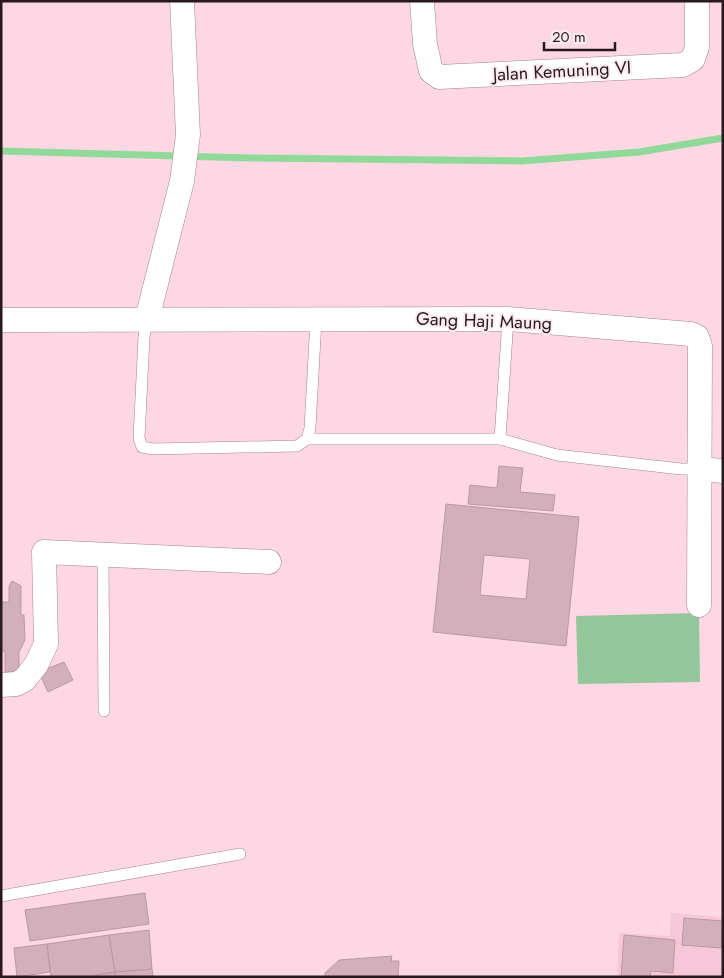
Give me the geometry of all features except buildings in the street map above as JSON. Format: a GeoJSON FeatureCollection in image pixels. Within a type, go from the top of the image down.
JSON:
{"type":"FeatureCollection","features":[{"type":"Feature","properties":{"kind":"street"},"geometry":{"type":"LineString","coordinates":[[147,320],[182,181],[188,135],[182,1]]}},
{"type":"Feature","properties":{"kind":"street","name":"Jalan Kemuning VI"},"geometry":{"type":"LineString","coordinates":[[422,1],[425,44],[431,72],[439,77],[683,65],[693,58],[697,47],[697,1]]}},
{"type":"Feature","properties":{"kind":"street","name":"Gang Haji Maung"},"geometry":{"type":"LineString","coordinates":[[1,320],[508,320],[691,334],[697,337],[700,346],[699,605]]}},
{"type":"Feature","properties":{"kind":"street"},"geometry":{"type":"LineString","coordinates":[[699,469],[723,471]]}},
{"type":"Feature","properties":{"kind":"street"},"geometry":{"type":"LineString","coordinates":[[1,685],[16,684],[24,680],[36,666],[46,644],[44,552],[269,562]]}},
{"type":"Feature","properties":{"kind":"lane"},"geometry":{"type":"LineString","coordinates":[[147,320],[144,338],[138,438],[142,447],[153,449],[297,446],[307,439],[500,439],[557,455],[681,469],[699,469]]}},
{"type":"Feature","properties":{"kind":"lane"},"geometry":{"type":"LineString","coordinates":[[307,439],[310,428],[316,320]]}},
{"type":"Feature","properties":{"kind":"lane"},"geometry":{"type":"LineString","coordinates":[[500,439],[508,320]]}},
{"type":"Feature","properties":{"kind":"lane"},"geometry":{"type":"LineString","coordinates":[[103,554],[104,711]]}},
{"type":"Feature","properties":{"kind":"lane"},"geometry":{"type":"LineString","coordinates":[[1,896],[240,854]]}},
{"type":"Feature","properties":{"kind":"shaded area"},"geometry":{"type":"Polygon","coordinates":[[[671,913],[723,917],[723,977],[617,977],[619,933],[670,936],[671,913]]]}},
{"type":"Feature","properties":{"kind":"green space"},"geometry":{"type":"Polygon","coordinates":[[[699,613],[700,682],[578,684],[576,616],[699,613]]]}},
{"type":"Feature","properties":{"kind":"waterway"},"geometry":{"type":"LineString","coordinates":[[1,151],[250,158],[522,161],[639,152],[723,138]]}}]}
